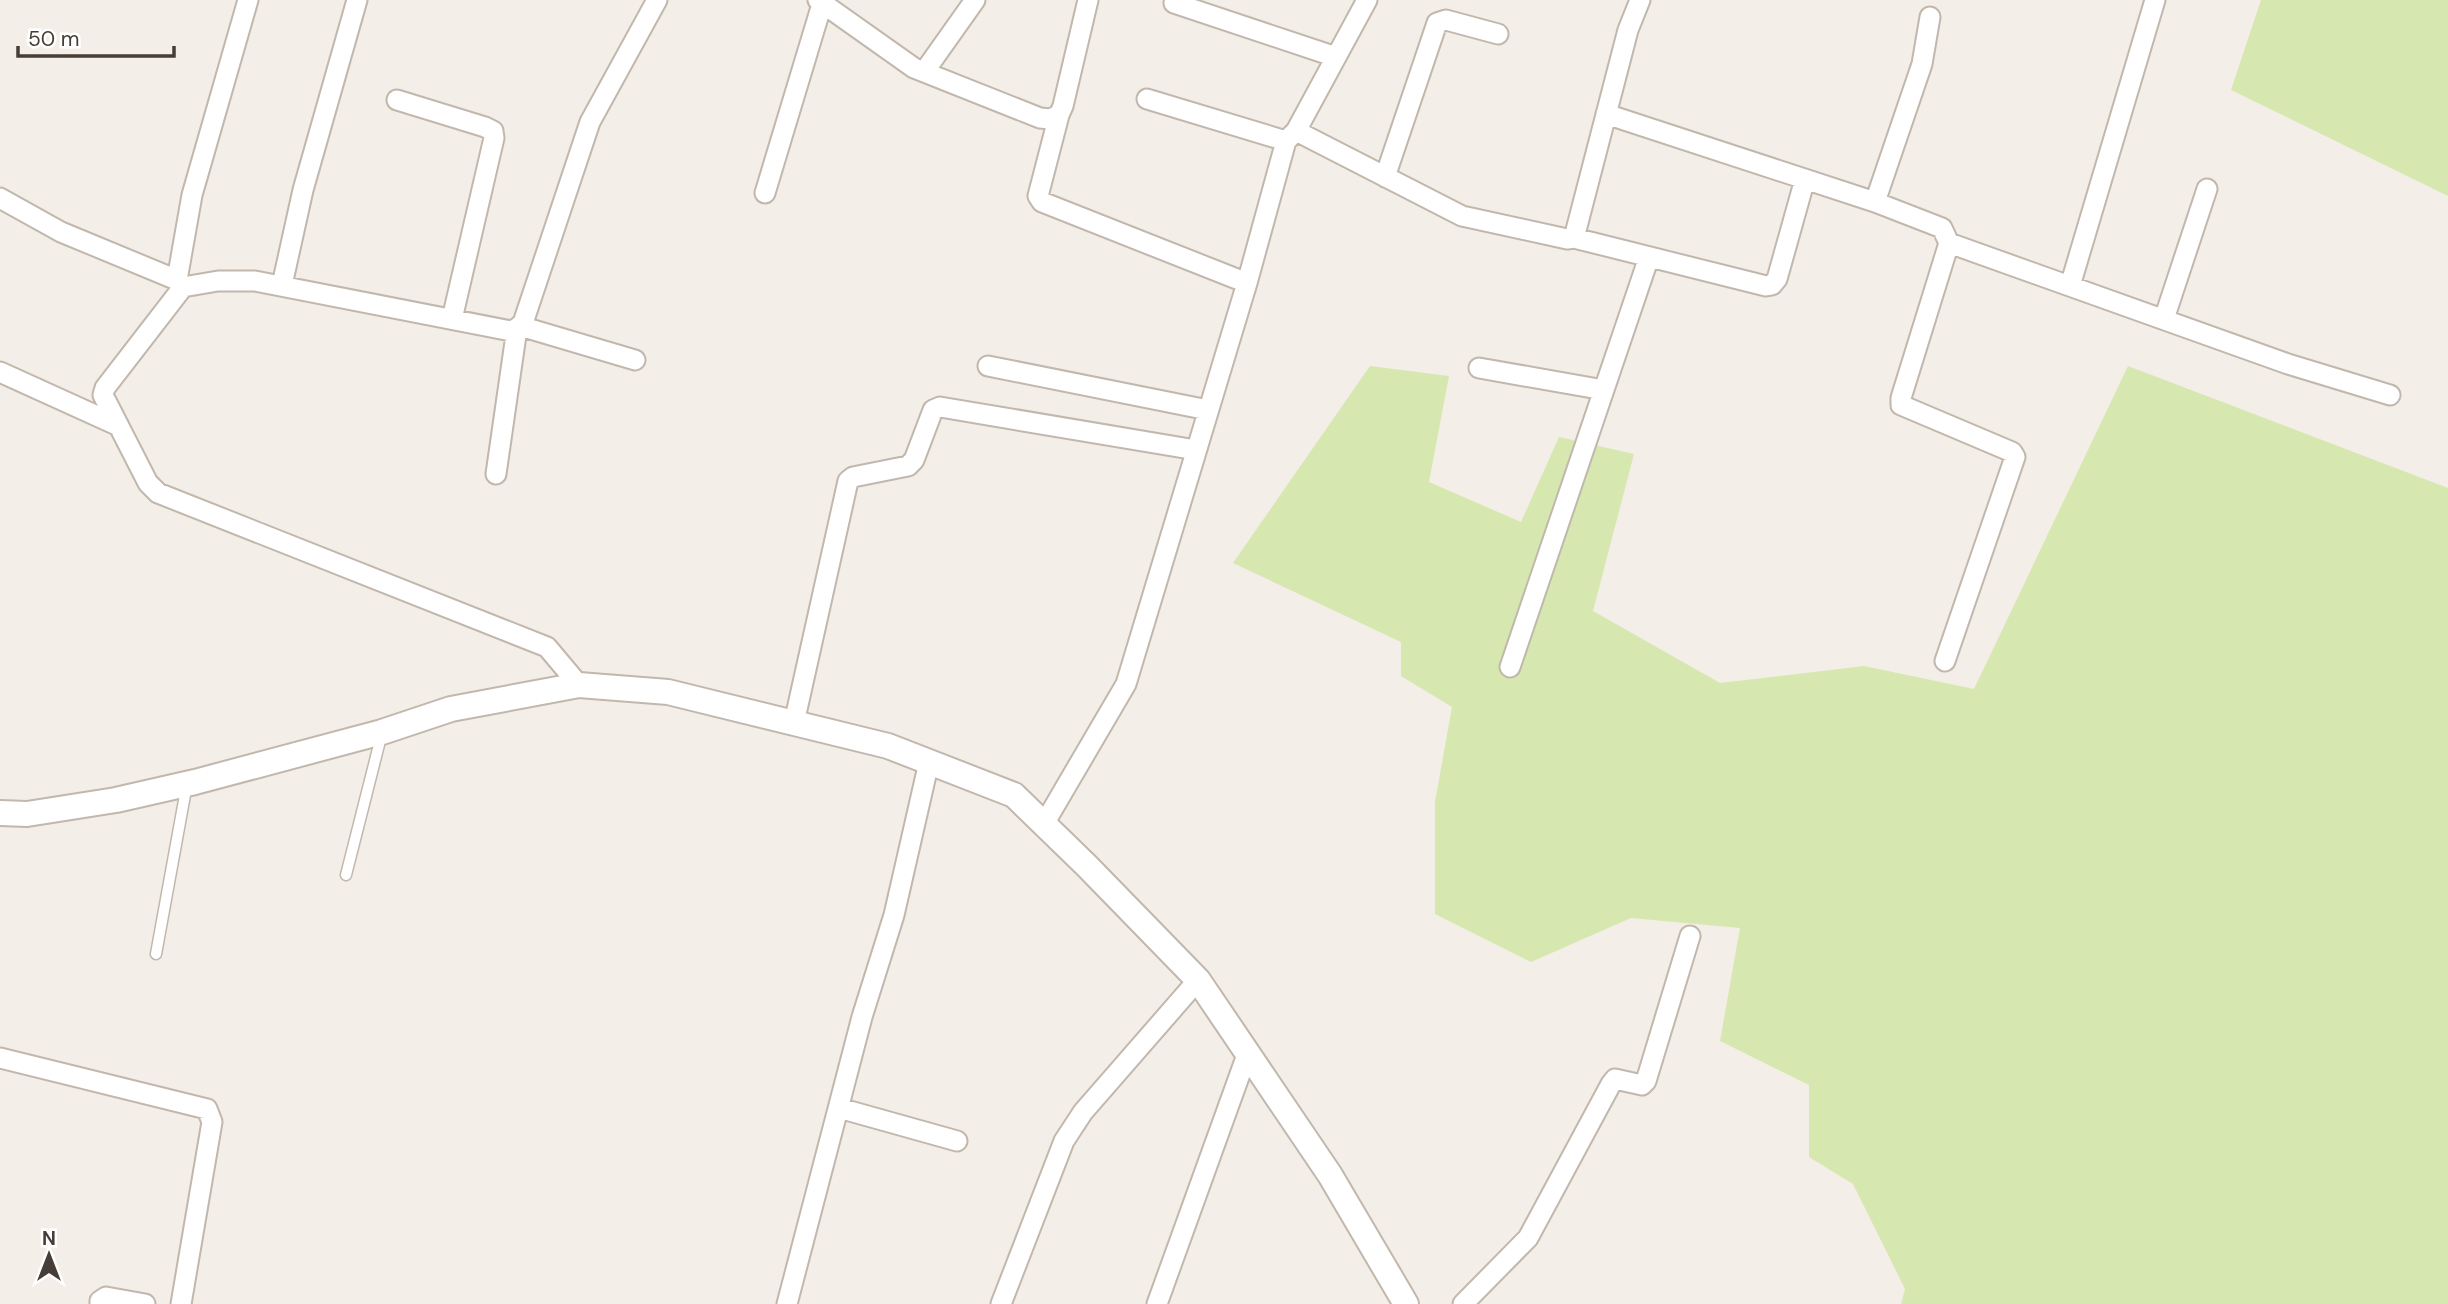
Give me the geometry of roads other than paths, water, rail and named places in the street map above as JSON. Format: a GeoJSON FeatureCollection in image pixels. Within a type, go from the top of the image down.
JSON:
{"type":"FeatureCollection","features":[{"type":"Feature","properties":{"kind":"street"},"geometry":{"type":"LineString","coordinates":[[248,0],[192,195],[180,284],[105,388],[105,401],[148,483],[158,494],[547,647],[579,685]]}},
{"type":"Feature","properties":{"kind":"street"},"geometry":{"type":"LineString","coordinates":[[282,285],[303,190],[357,0]]}},
{"type":"Feature","properties":{"kind":"street"},"geometry":{"type":"LineString","coordinates":[[0,198],[61,232],[180,284],[235,280],[282,285],[511,331],[523,323],[590,122],[657,0]]}},
{"type":"Feature","properties":{"kind":"street"},"geometry":{"type":"LineString","coordinates":[[924,72],[975,0]]}},
{"type":"Feature","properties":{"kind":"street"},"geometry":{"type":"LineString","coordinates":[[1088,0],[1038,196],[1042,202],[1247,283]]}},
{"type":"Feature","properties":{"kind":"street"},"geometry":{"type":"LineString","coordinates":[[1044,824],[1126,684],[1291,136],[1367,0]]}},
{"type":"Feature","properties":{"kind":"street"},"geometry":{"type":"LineString","coordinates":[[1574,238],[1629,30],[1640,0]]}},
{"type":"Feature","properties":{"kind":"street"},"geometry":{"type":"LineString","coordinates":[[2070,286],[2155,0]]}},
{"type":"Feature","properties":{"kind":"street"},"geometry":{"type":"LineString","coordinates":[[765,193],[820,2],[914,68],[1040,118],[1059,116]]}},
{"type":"Feature","properties":{"kind":"street"},"geometry":{"type":"LineString","coordinates":[[1174,3],[1336,57]]}},
{"type":"Feature","properties":{"kind":"street"},"geometry":{"type":"LineString","coordinates":[[1875,202],[1922,64],[1930,17]]}},
{"type":"Feature","properties":{"kind":"street"},"geometry":{"type":"LineString","coordinates":[[1385,177],[1437,23],[1446,20],[1498,34]]}},
{"type":"Feature","properties":{"kind":"street"},"geometry":{"type":"LineString","coordinates":[[1147,99],[1291,136],[1385,177],[1462,216],[1567,239],[1574,238],[1766,286],[1772,285],[1777,279],[1805,179]]}},
{"type":"Feature","properties":{"kind":"street"},"geometry":{"type":"LineString","coordinates":[[397,100],[485,127],[492,131],[494,138],[452,319]]}},
{"type":"Feature","properties":{"kind":"street"},"geometry":{"type":"LineString","coordinates":[[1606,114],[1875,202],[1942,228],[1949,243],[1901,405],[2012,452],[2015,457],[1945,661]]}},
{"type":"Feature","properties":{"kind":"street"},"geometry":{"type":"LineString","coordinates":[[2164,319],[2207,189]]}},
{"type":"Feature","properties":{"kind":"street"},"geometry":{"type":"LineString","coordinates":[[1949,243],[2288,364],[2390,395]]}},
{"type":"Feature","properties":{"kind":"street"},"geometry":{"type":"LineString","coordinates":[[1510,667],[1649,257]]}},
{"type":"Feature","properties":{"kind":"street"},"geometry":{"type":"LineString","coordinates":[[519,327],[635,360]]}},
{"type":"Feature","properties":{"kind":"street"},"geometry":{"type":"LineString","coordinates":[[496,474],[519,327]]}},
{"type":"Feature","properties":{"kind":"street"},"geometry":{"type":"LineString","coordinates":[[988,366],[1208,410]]}},
{"type":"Feature","properties":{"kind":"street"},"geometry":{"type":"LineString","coordinates":[[1479,368],[1604,390]]}},
{"type":"Feature","properties":{"kind":"street"},"geometry":{"type":"LineString","coordinates":[[0,372],[119,426]]}},
{"type":"Feature","properties":{"kind":"street"},"geometry":{"type":"LineString","coordinates":[[793,723],[848,481],[853,477],[908,466],[914,460],[933,410],[940,407],[1196,450]]}},
{"type":"Feature","properties":{"kind":"street"},"geometry":{"type":"LineString","coordinates":[[0,813],[40,812],[116,800],[382,732],[451,709],[579,685],[668,692],[888,746],[1014,795],[1198,979],[1330,1175],[1406,1304]]}},
{"type":"Feature","properties":{"kind":"street"},"geometry":{"type":"LineString","coordinates":[[787,1304],[862,1017],[894,915],[929,762]]}},
{"type":"Feature","properties":{"kind":"street"},"geometry":{"type":"LineString","coordinates":[[1464,1304],[1528,1238],[1615,1079],[1642,1085],[1646,1081],[1690,936]]}},
{"type":"Feature","properties":{"kind":"street"},"geometry":{"type":"LineString","coordinates":[[1001,1304],[1065,1141],[1083,1112],[1198,979]]}},
{"type":"Feature","properties":{"kind":"street"},"geometry":{"type":"LineString","coordinates":[[1157,1304],[1248,1052]]}},
{"type":"Feature","properties":{"kind":"street"},"geometry":{"type":"LineString","coordinates":[[0,1058],[206,1110],[211,1115],[181,1304]]}},
{"type":"Feature","properties":{"kind":"street"},"geometry":{"type":"LineString","coordinates":[[839,1108],[957,1141]]}},
{"type":"Feature","properties":{"kind":"street"},"geometry":{"type":"LineString","coordinates":[[100,1304],[106,1297],[114,1297],[145,1304]]}},
{"type":"Feature","properties":{"kind":"lane"},"geometry":{"type":"LineString","coordinates":[[346,875],[382,732]]}},
{"type":"Feature","properties":{"kind":"lane"},"geometry":{"type":"LineString","coordinates":[[156,954],[187,784]]}}]}
